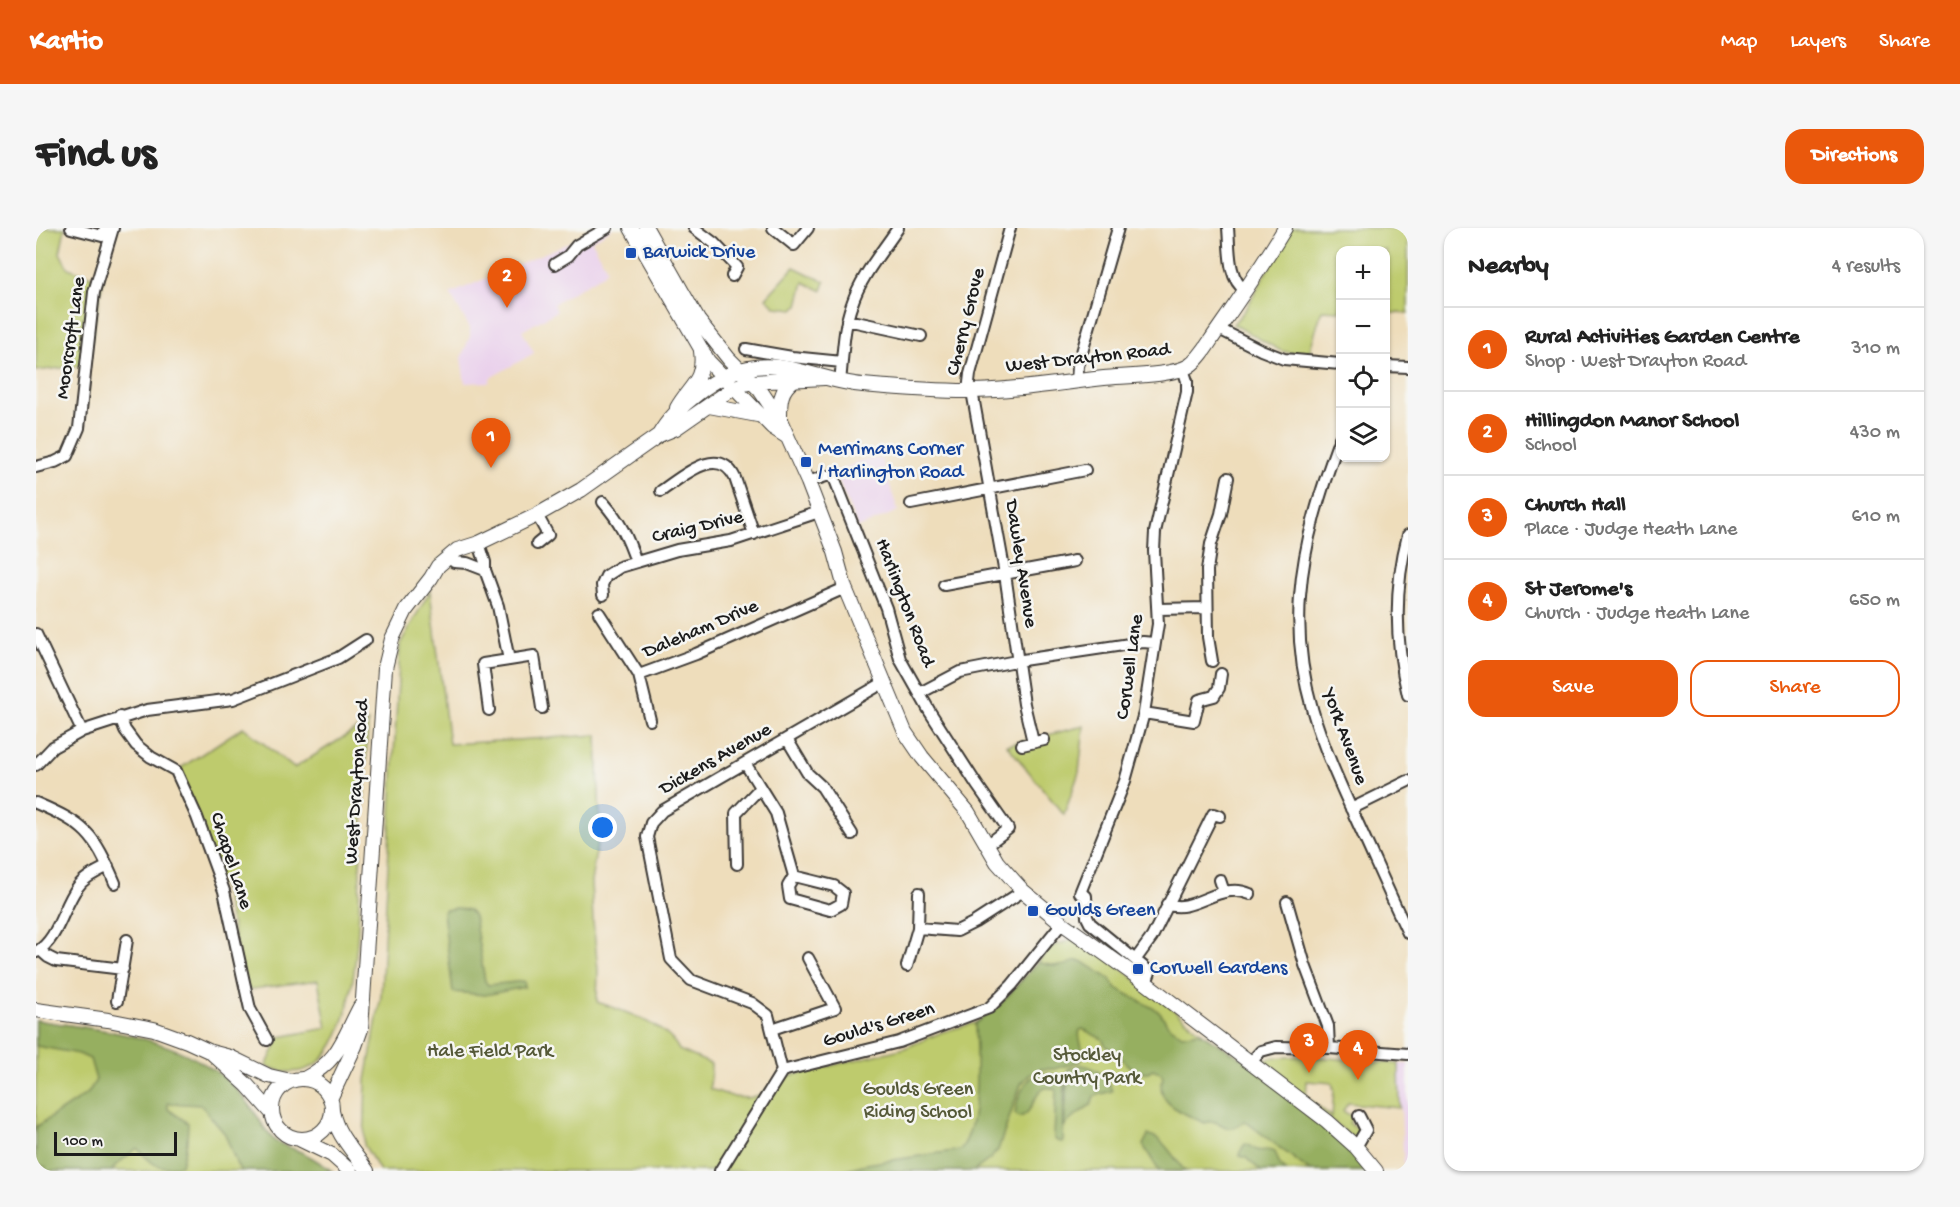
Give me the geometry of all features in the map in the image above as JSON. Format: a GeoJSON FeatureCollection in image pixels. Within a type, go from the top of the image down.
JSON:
{"type":"FeatureCollection","features":[{"type":"Feature","properties":{"kind":"main road"},"geometry":{"type":"LineString","coordinates":[[631,228],[701,350],[723,377],[772,427],[786,436]]}},
{"type":"Feature","properties":{"kind":"main road","name":"West Drayton Road"},"geometry":{"type":"LineString","coordinates":[[673,415],[723,377],[739,370],[765,366],[804,370],[840,382],[881,387],[970,391],[1183,369],[1194,362],[1219,329],[1285,228]]}},
{"type":"Feature","properties":{"kind":"main road"},"geometry":{"type":"LineString","coordinates":[[652,230],[698,320],[739,370],[760,390],[780,420],[808,482],[845,588],[905,732],[922,757],[968,812],[997,862],[1023,891],[1062,923],[1146,983],[1327,1121],[1356,1147],[1376,1171]]}},
{"type":"Feature","properties":{"kind":"main road","name":"West Drayton Road"},"geometry":{"type":"LineString","coordinates":[[659,435],[686,393],[698,380],[702,368],[701,350]]}},
{"type":"Feature","properties":{"kind":"main road","name":"West Drayton Road"},"geometry":{"type":"LineString","coordinates":[[431,578],[479,543],[537,515],[581,490],[659,435],[676,428],[735,387],[751,382],[824,378]]}},
{"type":"Feature","properties":{"kind":"main road"},"geometry":{"type":"LineString","coordinates":[[780,420],[782,394],[785,387],[794,380]]}},
{"type":"Feature","properties":{"kind":"main road"},"geometry":{"type":"LineString","coordinates":[[709,406],[763,416]]}},
{"type":"Feature","properties":{"kind":"main road","name":"West Drayton Road"},"geometry":{"type":"LineString","coordinates":[[331,1105],[361,1029],[385,668],[392,639],[406,610],[438,566],[463,547],[479,543]]}},
{"type":"Feature","properties":{"kind":"main road","name":"West Drayton Road"},"geometry":{"type":"LineString","coordinates":[[298,1080],[322,1069],[334,1057],[363,1001]]}},
{"type":"Feature","properties":{"kind":"main road"},"geometry":{"type":"LineString","coordinates":[[36,1010],[141,1026],[230,1057],[268,1076],[320,1085],[331,1105],[335,1125],[342,1138],[367,1171]]}},
{"type":"Feature","properties":{"kind":"main road"},"geometry":{"type":"LineString","coordinates":[[211,1052],[247,1085],[272,1113]]}},
{"type":"Feature","properties":{"kind":"main road"},"geometry":{"type":"LineString","coordinates":[[298,1080],[282,1086],[275,1094],[272,1103],[275,1122],[282,1131],[323,1149],[350,1171]]}},
{"type":"Feature","properties":{"kind":"main road"},"geometry":{"type":"LineString","coordinates":[[298,1138],[310,1138],[320,1132],[328,1123],[331,1105]]}},
{"type":"Feature","properties":{"kind":"street"},"geometry":{"type":"LineString","coordinates":[[71,228],[102,236],[105,228]]}},
{"type":"Feature","properties":{"kind":"street","name":"Moorcroft Lane"},"geometry":{"type":"LineString","coordinates":[[36,467],[67,456],[79,428],[94,292],[113,228]]}},
{"type":"Feature","properties":{"kind":"street"},"geometry":{"type":"LineString","coordinates":[[555,264],[568,256],[577,245],[607,228]]}},
{"type":"Feature","properties":{"kind":"street"},"geometry":{"type":"LineString","coordinates":[[693,228],[714,243],[737,267],[732,276]]}},
{"type":"Feature","properties":{"kind":"street"},"geometry":{"type":"LineString","coordinates":[[774,228],[794,245],[808,228]]}},
{"type":"Feature","properties":{"kind":"street"},"geometry":{"type":"LineString","coordinates":[[840,382],[847,320],[852,302],[861,282],[898,228]]}},
{"type":"Feature","properties":{"kind":"street","name":"Cherry Grove"},"geometry":{"type":"LineString","coordinates":[[970,391],[970,374],[1010,228]]}},
{"type":"Feature","properties":{"kind":"street"},"geometry":{"type":"LineString","coordinates":[[1077,381],[1077,371],[1118,228]]}},
{"type":"Feature","properties":{"kind":"street"},"geometry":{"type":"LineString","coordinates":[[1228,228],[1233,276],[1237,284],[1245,290]]}},
{"type":"Feature","properties":{"kind":"street"},"geometry":{"type":"LineString","coordinates":[[847,320],[921,336]]}},
{"type":"Feature","properties":{"kind":"street"},"geometry":{"type":"LineString","coordinates":[[1219,329],[1284,359],[1336,364]]}},
{"type":"Feature","properties":{"kind":"street"},"geometry":{"type":"LineString","coordinates":[[746,349],[792,357],[843,362]]}},
{"type":"Feature","properties":{"kind":"street"},"geometry":{"type":"LineString","coordinates":[[1390,366],[1408,367]]}},
{"type":"Feature","properties":{"kind":"street","name":"Corwell Lane"},"geometry":{"type":"LineString","coordinates":[[1136,959],[1090,923],[1087,917],[1086,896],[1080,893],[1125,781],[1144,713],[1158,624],[1154,542],[1158,512],[1187,392],[1187,381],[1183,369]]}},
{"type":"Feature","properties":{"kind":"street","name":"Dawley Avenue"},"geometry":{"type":"LineString","coordinates":[[970,391],[1005,574],[1016,661],[1033,742]]}},
{"type":"Feature","properties":{"kind":"street","name":"York Avenue"},"geometry":{"type":"LineString","coordinates":[[1336,452],[1320,496],[1307,548],[1300,597],[1300,638],[1304,676],[1330,763],[1408,933]]}},
{"type":"Feature","properties":{"kind":"street"},"geometry":{"type":"LineString","coordinates":[[661,491],[702,464],[723,465],[735,478],[754,534]]}},
{"type":"Feature","properties":{"kind":"street"},"geometry":{"type":"LineString","coordinates":[[911,504],[1085,470]]}},
{"type":"Feature","properties":{"kind":"street","name":"Harlington Road"},"geometry":{"type":"LineString","coordinates":[[808,482],[826,476],[832,476],[836,480],[886,608],[900,658],[930,712],[1008,828],[987,845]]}},
{"type":"Feature","properties":{"kind":"street"},"geometry":{"type":"LineString","coordinates":[[1212,661],[1208,637],[1207,580],[1211,544],[1221,514],[1228,478]]}},
{"type":"Feature","properties":{"kind":"street"},"geometry":{"type":"LineString","coordinates":[[603,502],[625,531],[636,562]]}},
{"type":"Feature","properties":{"kind":"street","name":"Craig Drive"},"geometry":{"type":"LineString","coordinates":[[603,596],[606,576],[620,567],[677,550],[720,543],[754,534],[819,512]]}},
{"type":"Feature","properties":{"kind":"street"},"geometry":{"type":"LineString","coordinates":[[537,515],[548,535],[537,544]]}},
{"type":"Feature","properties":{"kind":"street"},"geometry":{"type":"LineString","coordinates":[[1408,535],[1398,611],[1408,695]]}},
{"type":"Feature","properties":{"kind":"street"},"geometry":{"type":"LineString","coordinates":[[479,543],[485,570],[498,606],[509,660]]}},
{"type":"Feature","properties":{"kind":"street"},"geometry":{"type":"LineString","coordinates":[[944,585],[1075,561]]}},
{"type":"Feature","properties":{"kind":"street"},"geometry":{"type":"LineString","coordinates":[[454,562],[472,564],[485,570]]}},
{"type":"Feature","properties":{"kind":"street","name":"Daleham Drive"},"geometry":{"type":"LineString","coordinates":[[599,613],[639,675],[696,654],[845,588]]}},
{"type":"Feature","properties":{"kind":"street"},"geometry":{"type":"LineString","coordinates":[[1158,609],[1207,608]]}},
{"type":"Feature","properties":{"kind":"street"},"geometry":{"type":"LineString","coordinates":[[36,634],[82,731]]}},
{"type":"Feature","properties":{"kind":"street"},"geometry":{"type":"LineString","coordinates":[[36,765],[53,747],[82,731],[147,710],[233,699],[338,658],[366,640]]}},
{"type":"Feature","properties":{"kind":"street"},"geometry":{"type":"LineString","coordinates":[[920,693],[960,672],[1143,642],[1154,643]]}},
{"type":"Feature","properties":{"kind":"street"},"geometry":{"type":"LineString","coordinates":[[489,710],[483,664],[534,656],[542,708]]}},
{"type":"Feature","properties":{"kind":"street"},"geometry":{"type":"LineString","coordinates":[[1144,713],[1199,722],[1199,700],[1214,696],[1219,688],[1221,674]]}},
{"type":"Feature","properties":{"kind":"street"},"geometry":{"type":"LineString","coordinates":[[639,675],[650,720]]}},
{"type":"Feature","properties":{"kind":"street","name":"Dickens Avenue"},"geometry":{"type":"LineString","coordinates":[[782,1071],[768,1015],[752,1004],[691,980],[671,959],[647,837],[651,823],[662,811],[883,683]]}},
{"type":"Feature","properties":{"kind":"street","name":"Chapel Lane"},"geometry":{"type":"LineString","coordinates":[[120,717],[125,730],[136,745],[150,757],[176,771],[189,799],[224,891],[250,1009],[267,1040]]}},
{"type":"Feature","properties":{"kind":"street"},"geometry":{"type":"LineString","coordinates":[[787,739],[807,774],[822,787],[852,834]]}},
{"type":"Feature","properties":{"kind":"street"},"geometry":{"type":"LineString","coordinates":[[745,763],[776,813],[794,876],[788,886],[790,899],[830,910],[841,904],[843,893],[834,886],[794,876]]}},
{"type":"Feature","properties":{"kind":"street"},"geometry":{"type":"LineString","coordinates":[[1351,808],[1408,781]]}},
{"type":"Feature","properties":{"kind":"street"},"geometry":{"type":"LineString","coordinates":[[737,864],[736,813],[760,788]]}},
{"type":"Feature","properties":{"kind":"street"},"geometry":{"type":"LineString","coordinates":[[36,803],[62,814],[81,826],[98,846],[115,883]]}},
{"type":"Feature","properties":{"kind":"street"},"geometry":{"type":"LineString","coordinates":[[1146,983],[1150,972],[1136,959],[1152,937],[1213,814],[1220,816]]}},
{"type":"Feature","properties":{"kind":"street"},"geometry":{"type":"LineString","coordinates":[[108,866],[87,877],[77,888],[48,941],[38,951],[56,961],[123,969]]}},
{"type":"Feature","properties":{"kind":"street"},"geometry":{"type":"LineString","coordinates":[[1220,880],[1224,892]]}},
{"type":"Feature","properties":{"kind":"street"},"geometry":{"type":"LineString","coordinates":[[1167,904],[1179,907],[1236,890],[1250,894]]}},
{"type":"Feature","properties":{"kind":"street"},"geometry":{"type":"LineString","coordinates":[[918,928],[957,931],[1023,891]]}},
{"type":"Feature","properties":{"kind":"street"},"geometry":{"type":"LineString","coordinates":[[907,966],[918,928],[919,893]]}},
{"type":"Feature","properties":{"kind":"street"},"geometry":{"type":"LineString","coordinates":[[1291,909],[1305,965],[1326,1018],[1329,1048]]}},
{"type":"Feature","properties":{"kind":"street","name":"Gould's Green"},"geometry":{"type":"LineString","coordinates":[[782,1071],[899,1042],[989,1008],[1012,985],[1062,923]]}},
{"type":"Feature","properties":{"kind":"street"},"geometry":{"type":"LineString","coordinates":[[117,1001],[127,940]]}},
{"type":"Feature","properties":{"kind":"street"},"geometry":{"type":"LineString","coordinates":[[771,1029],[835,1008],[808,958]]}},
{"type":"Feature","properties":{"kind":"street"},"geometry":{"type":"LineString","coordinates":[[1250,1063],[1258,1053],[1271,1048],[1329,1048],[1408,1054]]}},
{"type":"Feature","properties":{"kind":"street"},"geometry":{"type":"LineString","coordinates":[[720,1171],[782,1071]]}},
{"type":"Feature","properties":{"kind":"street"},"geometry":{"type":"LineString","coordinates":[[1356,1147],[1366,1130],[1359,1116]]}},
{"type":"Feature","properties":{"kind":"shaded area"},"geometry":{"type":"Polygon","coordinates":[[[598,228],[613,228],[592,241],[607,269],[602,275],[553,304],[557,311],[522,331],[534,353],[490,378],[490,382],[465,383],[461,358],[470,336],[470,328],[450,294],[587,235],[598,228]]]}},
{"type":"Feature","properties":{"kind":"shaded area"},"geometry":{"type":"Polygon","coordinates":[[[881,458],[898,511],[858,528],[835,473],[859,461],[881,458]]]}},
{"type":"Feature","properties":{"kind":"shaded area"},"geometry":{"type":"Polygon","coordinates":[[[1399,1064],[1408,1064],[1408,1171],[1404,1171],[1399,1064]]]}},
{"type":"Feature","properties":{"kind":"green space"},"geometry":{"type":"Polygon","coordinates":[[[36,228],[65,228],[60,253],[68,268],[103,280],[87,365],[36,371],[36,228]]]}},
{"type":"Feature","properties":{"kind":"green space"},"geometry":{"type":"Polygon","coordinates":[[[1291,228],[1408,228],[1408,313],[1390,313],[1390,246],[1336,246],[1336,311],[1322,310],[1308,356],[1281,351],[1233,324],[1246,309],[1291,228]]]}},
{"type":"Feature","properties":{"kind":"green space"},"geometry":{"type":"Polygon","coordinates":[[[794,267],[825,282],[822,291],[804,282],[798,305],[794,309],[776,307],[766,298],[794,267]]]}},
{"type":"Feature","properties":{"kind":"green space"},"geometry":{"type":"Polygon","coordinates":[[[430,591],[449,744],[597,735],[600,827],[591,882],[598,970],[597,1002],[631,1014],[655,1026],[673,1041],[679,1050],[711,1064],[710,1089],[734,1097],[748,1098],[760,1095],[780,1078],[905,1048],[942,1032],[975,1023],[995,1010],[1052,946],[1069,941],[1077,933],[1376,1171],[380,1171],[364,1145],[366,1080],[381,996],[400,644],[430,591]]]}},
{"type":"Feature","properties":{"kind":"green space"},"geometry":{"type":"Polygon","coordinates":[[[368,722],[358,926],[349,1002],[338,1035],[321,1060],[298,1071],[266,1066],[280,1037],[327,1028],[318,980],[246,990],[224,891],[176,771],[243,727],[294,768],[368,722]]]}},
{"type":"Feature","properties":{"kind":"green space"},"geometry":{"type":"Polygon","coordinates":[[[1084,726],[1079,772],[1064,815],[1007,745],[1084,726]]]}},
{"type":"Feature","properties":{"kind":"green space"},"geometry":{"type":"Polygon","coordinates":[[[457,908],[469,910],[474,916],[485,981],[488,985],[524,981],[525,987],[485,995],[453,992],[443,912],[457,908]]]}},
{"type":"Feature","properties":{"kind":"green space"},"geometry":{"type":"Polygon","coordinates":[[[1074,961],[1082,961],[1110,979],[1116,988],[1160,1012],[1167,1024],[1182,1035],[1199,1032],[1250,1063],[1376,1171],[1310,1171],[1245,1121],[1236,1127],[1229,1128],[1214,1122],[1205,1123],[1189,1116],[1173,1107],[1163,1095],[1161,1073],[1153,1069],[1148,1072],[1137,1072],[1106,1046],[1102,1039],[1083,1029],[1079,1034],[1083,1053],[1081,1061],[1054,1069],[1040,1069],[1029,1075],[1021,1084],[998,1150],[974,1171],[840,1171],[866,1164],[960,1150],[967,1139],[974,1108],[975,1023],[995,1010],[1038,962],[1061,966],[1074,961]]]}},
{"type":"Feature","properties":{"kind":"green space"},"geometry":{"type":"Polygon","coordinates":[[[36,1020],[113,1032],[187,1054],[230,1083],[247,1101],[275,1141],[306,1154],[332,1171],[36,1171],[36,1020]]]}},
{"type":"Feature","properties":{"kind":"green space"},"geometry":{"type":"Polygon","coordinates":[[[36,1020],[113,1032],[187,1054],[230,1083],[247,1101],[275,1141],[306,1154],[332,1171],[242,1171],[237,1165],[225,1134],[201,1105],[168,1103],[168,1109],[188,1123],[187,1142],[181,1165],[166,1167],[156,1165],[137,1148],[112,1171],[44,1171],[46,1167],[36,1164],[36,1127],[88,1093],[96,1080],[90,1059],[79,1054],[36,1046],[36,1020]]]}},
{"type":"Feature","properties":{"kind":"green space"},"geometry":{"type":"Polygon","coordinates":[[[1305,1056],[1399,1064],[1400,1108],[1348,1103],[1343,1111],[1353,1117],[1349,1123],[1360,1128],[1358,1135],[1352,1137],[1265,1066],[1263,1062],[1271,1058],[1305,1056]],[[1307,1081],[1306,1097],[1332,1117],[1334,1088],[1333,1083],[1307,1081]]]}},
{"type":"Feature","properties":{"kind":"green space","name":"Stockley Country Park"},"geometry":{"type":"Polygon","coordinates":[[[1080,1065],[1100,1073],[1112,1091],[1094,1096],[1091,1105],[1064,1127],[1068,1069],[1080,1065]]]}},
{"type":"Feature","properties":{"kind":"green space"},"geometry":{"type":"Polygon","coordinates":[[[1054,1074],[1065,1082],[1063,1142],[1054,1138],[1056,1090],[1043,1089],[1025,1114],[1019,1117],[1015,1114],[1020,1095],[1026,1084],[1035,1075],[1054,1074]]]}},
{"type":"Feature","properties":{"kind":"green space"},"geometry":{"type":"Polygon","coordinates":[[[1148,1135],[1164,1144],[1185,1171],[1159,1171],[1143,1145],[1148,1135]]]}},
{"type":"Feature","properties":{"kind":"green space"},"geometry":{"type":"Polygon","coordinates":[[[1245,1144],[1257,1150],[1275,1152],[1280,1165],[1287,1171],[1261,1171],[1246,1158],[1240,1156],[1245,1144]]]}},
{"type":"Feature","properties":{"kind":"place","name":"Barwick Drive"},"geometry":{"type":"Point","coordinates":[631,253]}},
{"type":"Feature","properties":{"kind":"place","name":"Hillingdon Manor School"},"geometry":{"type":"Point","coordinates":[507,308]}},
{"type":"Feature","properties":{"kind":"place","name":"Merrimans Corner / Harlington Road"},"geometry":{"type":"Point","coordinates":[806,462]}},
{"type":"Feature","properties":{"kind":"place","name":"Rural Activities Garden Centre"},"geometry":{"type":"Point","coordinates":[491,468]}},
{"type":"Feature","properties":{"kind":"place","name":"Goulds Green"},"geometry":{"type":"Point","coordinates":[1033,911]}},
{"type":"Feature","properties":{"kind":"place","name":"Corwell Gardens"},"geometry":{"type":"Point","coordinates":[1138,969]}},
{"type":"Feature","properties":{"kind":"place","name":"Church Hall"},"geometry":{"type":"Point","coordinates":[1309,1073]}},
{"type":"Feature","properties":{"kind":"place","name":"St Jerome's"},"geometry":{"type":"Point","coordinates":[1358,1080]}},
{"type":"Feature","properties":{"kind":"park label","name":"Hale Field Park"},"geometry":{"type":"Point","coordinates":[490,1052]}},
{"type":"Feature","properties":{"kind":"park label","name":"Goulds Green Riding School"},"geometry":{"type":"Point","coordinates":[918,1102]}}]}
